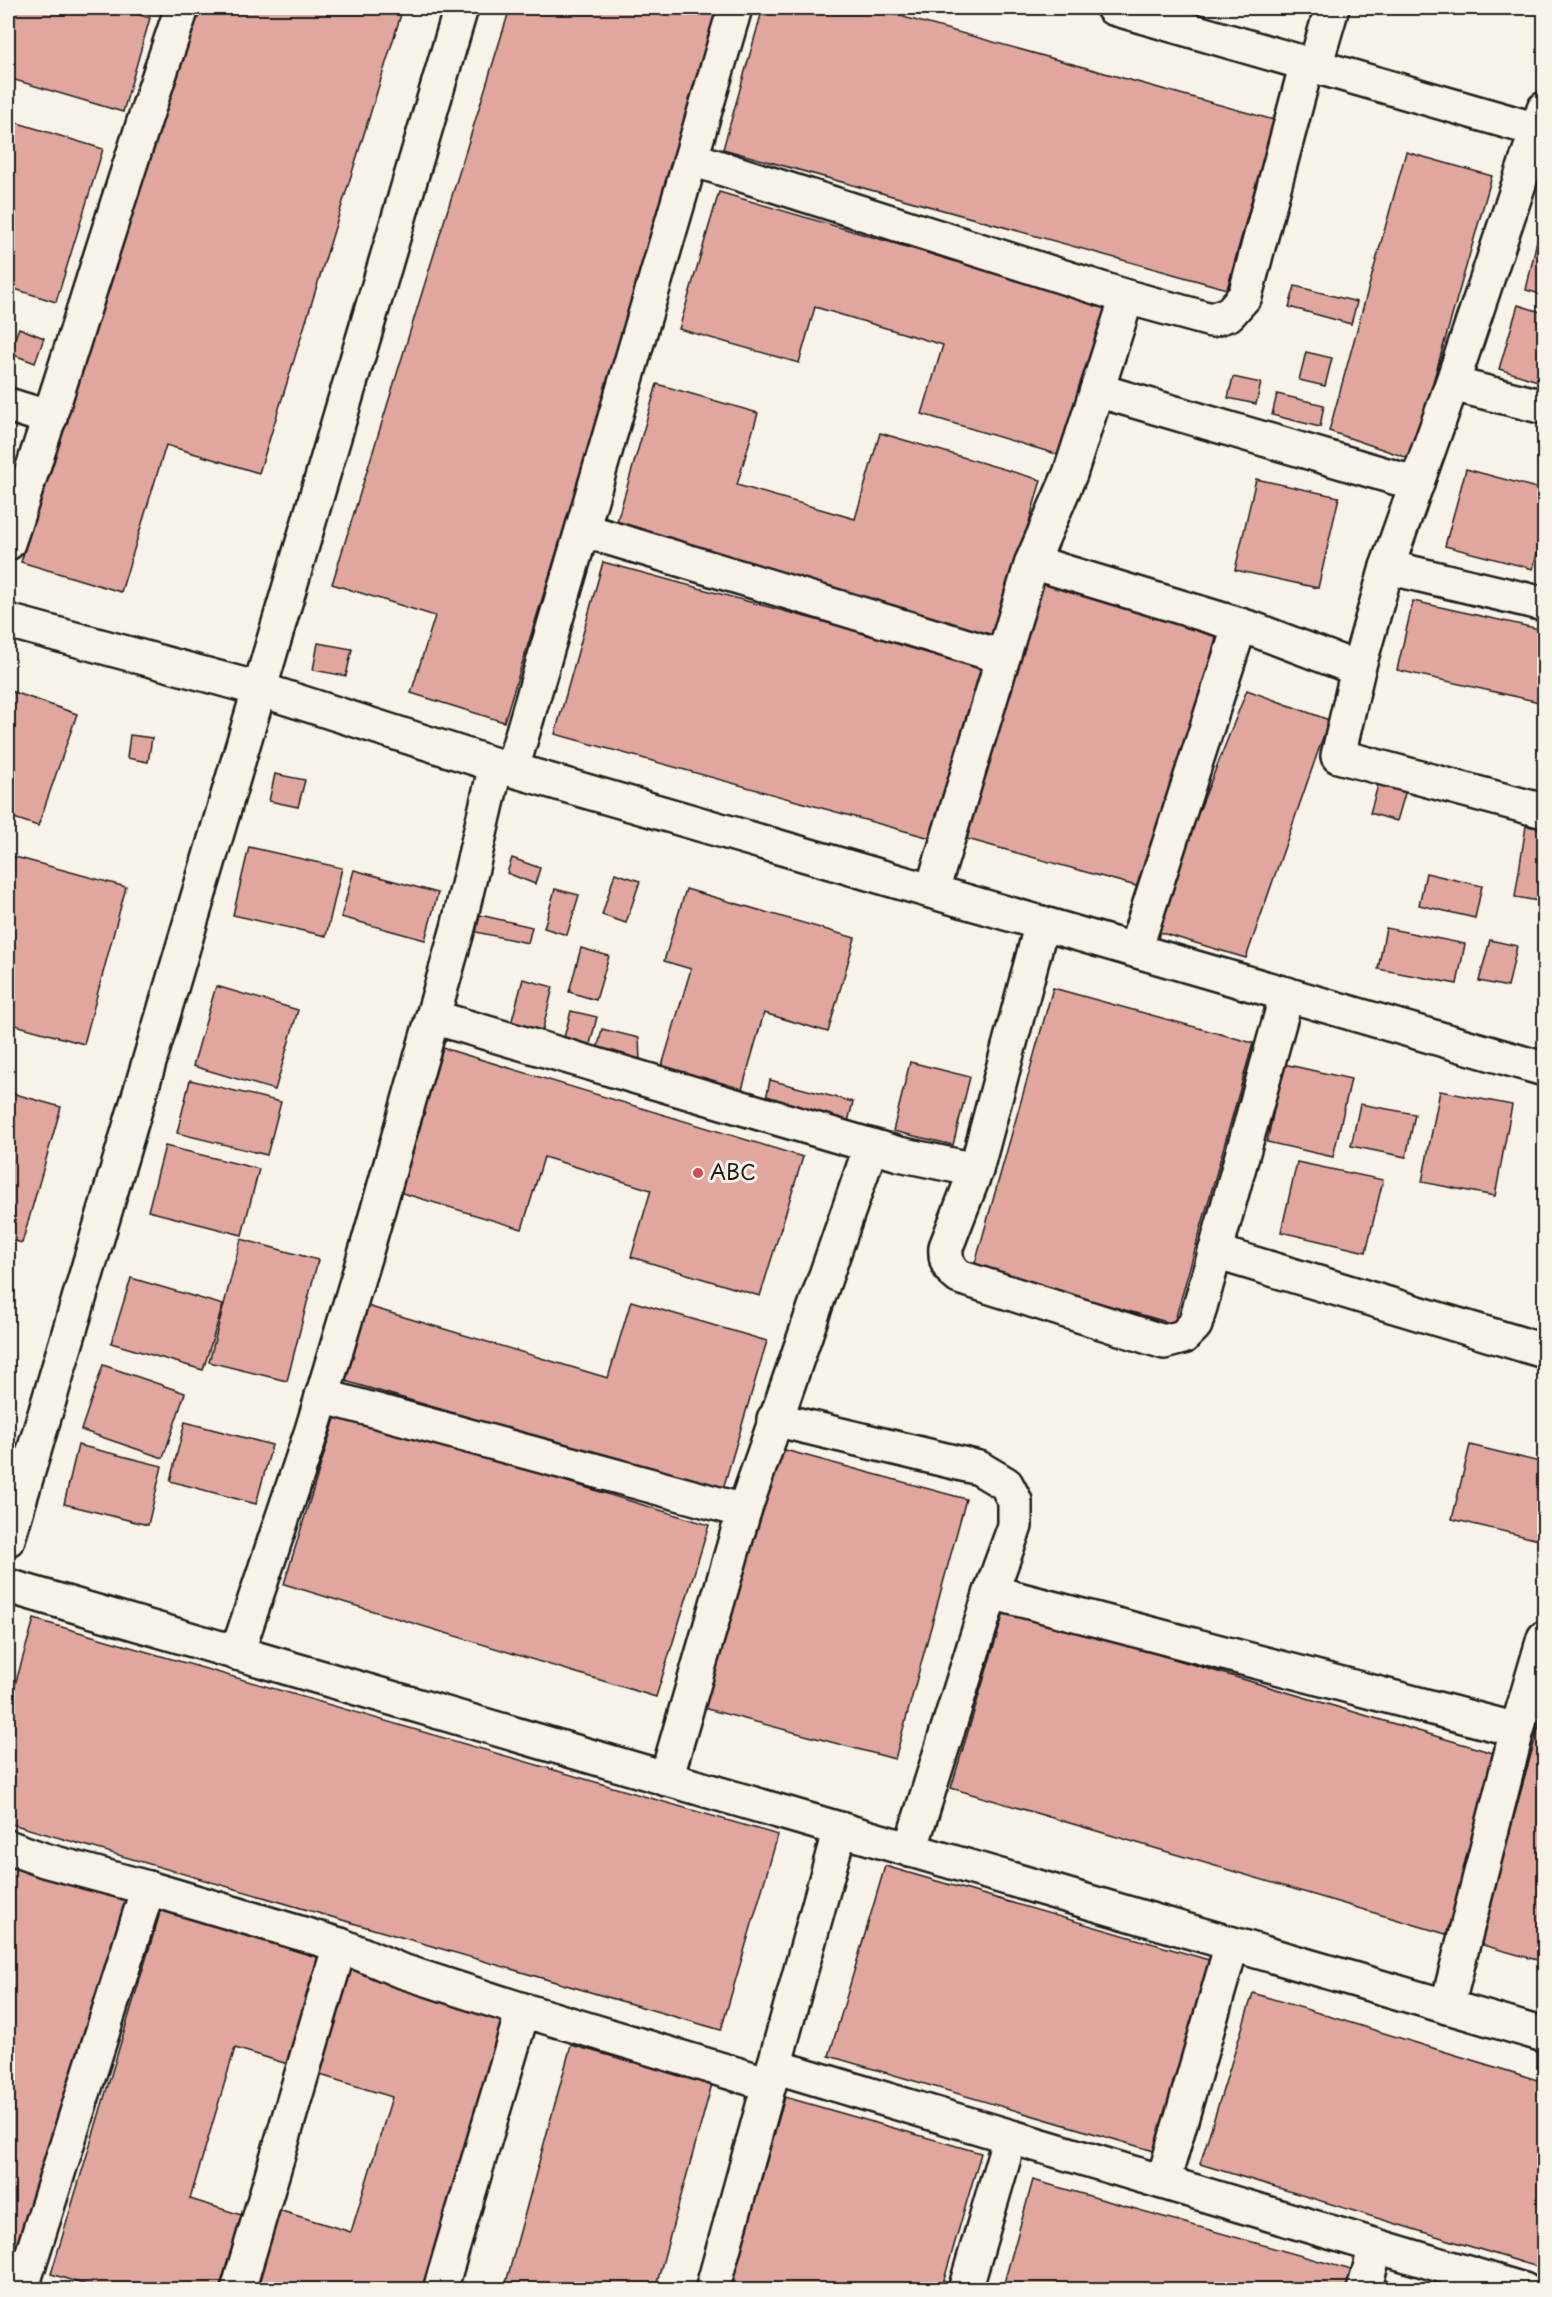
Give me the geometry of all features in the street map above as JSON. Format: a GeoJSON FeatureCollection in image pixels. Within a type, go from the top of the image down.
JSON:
{"type":"FeatureCollection","features":[{"type":"Feature","properties":{"kind":"street"},"geometry":{"type":"LineString","coordinates":[[8,543],[50,418],[133,150],[182,8]]}},
{"type":"Feature","properties":{"kind":"street"},"geometry":{"type":"LineString","coordinates":[[8,1539],[461,8]]}},
{"type":"Feature","properties":{"kind":"street"},"geometry":{"type":"LineString","coordinates":[[237,1653],[322,1396],[504,767],[583,530],[735,8]]}},
{"type":"Feature","properties":{"kind":"street"},"geometry":{"type":"LineString","coordinates":[[1113,8],[1311,64],[1543,124],[1387,567],[1358,669],[1338,756],[1545,811]]}},
{"type":"Feature","properties":{"kind":"street"},"geometry":{"type":"LineString","coordinates":[[692,159],[1127,297],[1211,320],[1229,314],[1245,296],[1311,64],[1332,8]]}},
{"type":"Feature","properties":{"kind":"street"},"geometry":{"type":"LineString","coordinates":[[932,891],[1032,562],[1070,474],[1127,297]]}},
{"type":"Feature","properties":{"kind":"street"},"geometry":{"type":"LineString","coordinates":[[1452,384],[1545,407]]}},
{"type":"Feature","properties":{"kind":"street"},"geometry":{"type":"LineString","coordinates":[[1097,390],[1418,484]]}},
{"type":"Feature","properties":{"kind":"street"},"geometry":{"type":"LineString","coordinates":[[8,405],[50,418]]}},
{"type":"Feature","properties":{"kind":"street"},"geometry":{"type":"LineString","coordinates":[[583,530],[1003,657]]}},
{"type":"Feature","properties":{"kind":"street"},"geometry":{"type":"LineString","coordinates":[[1032,562],[1240,625],[1358,669]]}},
{"type":"Feature","properties":{"kind":"street"},"geometry":{"type":"LineString","coordinates":[[1387,567],[1545,604]]}},
{"type":"Feature","properties":{"kind":"street"},"geometry":{"type":"LineString","coordinates":[[8,621],[259,689],[504,767],[1545,1069]]}},
{"type":"Feature","properties":{"kind":"street"},"geometry":{"type":"LineString","coordinates":[[1135,950],[1240,625]]}},
{"type":"Feature","properties":{"kind":"street"},"geometry":{"type":"LineString","coordinates":[[1042,923],[976,1170],[946,1246],[945,1257],[949,1266],[959,1277],[1164,1342],[1183,1337],[1195,1325],[1287,994]]}},
{"type":"Feature","properties":{"kind":"street"},"geometry":{"type":"LineString","coordinates":[[433,1017],[899,1154],[976,1170]]}},
{"type":"Feature","properties":{"kind":"street"},"geometry":{"type":"LineString","coordinates":[[666,1779],[744,1511],[774,1419],[871,1146]]}},
{"type":"Feature","properties":{"kind":"street"},"geometry":{"type":"LineString","coordinates":[[1215,1252],[1545,1351]]}},
{"type":"Feature","properties":{"kind":"street"},"geometry":{"type":"LineString","coordinates":[[322,1396],[744,1511]]}},
{"type":"Feature","properties":{"kind":"street"},"geometry":{"type":"LineString","coordinates":[[774,1419],[979,1468],[1006,1484],[1015,1501],[1015,1526],[991,1592],[910,1850]]}},
{"type":"Feature","properties":{"kind":"street"},"geometry":{"type":"LineString","coordinates":[[8,1586],[1545,2035]]}},
{"type":"Feature","properties":{"kind":"street"},"geometry":{"type":"LineString","coordinates":[[991,1592],[1517,1730]]}},
{"type":"Feature","properties":{"kind":"street"},"geometry":{"type":"LineString","coordinates":[[1447,2007],[1517,1730],[1545,1638]]}},
{"type":"Feature","properties":{"kind":"street"},"geometry":{"type":"LineString","coordinates":[[712,2289],[840,1829]]}},
{"type":"Feature","properties":{"kind":"street"},"geometry":{"type":"LineString","coordinates":[[8,1847],[44,1860],[340,1945],[399,1970],[523,2010],[1010,2137],[1524,2289]]}},
{"type":"Feature","properties":{"kind":"street"},"geometry":{"type":"LineString","coordinates":[[21,2289],[148,1888]]}},
{"type":"Feature","properties":{"kind":"street"},"geometry":{"type":"LineString","coordinates":[[1162,2182],[1232,1944]]}},
{"type":"Feature","properties":{"kind":"street"},"geometry":{"type":"LineString","coordinates":[[237,2289],[340,1945]]}},
{"type":"Feature","properties":{"kind":"street"},"geometry":{"type":"LineString","coordinates":[[440,2289],[523,2010]]}},
{"type":"Feature","properties":{"kind":"street"},"geometry":{"type":"LineString","coordinates":[[965,2289],[1010,2137]]}},
{"type":"Feature","properties":{"kind":"street"},"geometry":{"type":"LineString","coordinates":[[1364,2289],[1376,2246]]}},
{"type":"Feature","properties":{"kind":"building"},"geometry":{"type":"Polygon","coordinates":[[[8,8],[116,8],[150,18],[123,112],[8,78],[8,8]]]}},
{"type":"Feature","properties":{"kind":"building"},"geometry":{"type":"Polygon","coordinates":[[[192,8],[403,8],[259,473],[166,445],[121,592],[21,562],[192,8]]]}},
{"type":"Feature","properties":{"kind":"building"},"geometry":{"type":"Polygon","coordinates":[[[510,8],[725,8],[504,722],[411,693],[435,616],[332,584],[510,8]]]}},
{"type":"Feature","properties":{"kind":"building"},"geometry":{"type":"Polygon","coordinates":[[[763,8],[871,8],[1274,120],[1227,289],[723,149],[763,8]]]}},
{"type":"Feature","properties":{"kind":"building"},"geometry":{"type":"Polygon","coordinates":[[[8,120],[103,149],[56,302],[8,287],[8,120]]]}},
{"type":"Feature","properties":{"kind":"building"},"geometry":{"type":"Polygon","coordinates":[[[1406,152],[1492,176],[1411,459],[1329,431],[1406,152]]]}},
{"type":"Feature","properties":{"kind":"building"},"geometry":{"type":"Polygon","coordinates":[[[719,192],[1107,306],[1063,456],[922,414],[943,345],[815,307],[799,363],[679,329],[719,192]]]}},
{"type":"Feature","properties":{"kind":"building"},"geometry":{"type":"Polygon","coordinates":[[[1544,209],[1544,295],[1526,290],[1544,209]]]}},
{"type":"Feature","properties":{"kind":"building"},"geometry":{"type":"Polygon","coordinates":[[[1295,286],[1357,302],[1351,324],[1289,307],[1295,286]]]}},
{"type":"Feature","properties":{"kind":"building"},"geometry":{"type":"Polygon","coordinates":[[[1518,305],[1544,313],[1544,383],[1499,369],[1518,305]]]}},
{"type":"Feature","properties":{"kind":"building"},"geometry":{"type":"Polygon","coordinates":[[[19,328],[44,338],[35,363],[9,353],[19,328]]]}},
{"type":"Feature","properties":{"kind":"building"},"geometry":{"type":"Polygon","coordinates":[[[1306,352],[1332,358],[1325,386],[1299,380],[1306,352]]]}},
{"type":"Feature","properties":{"kind":"building"},"geometry":{"type":"Polygon","coordinates":[[[1233,377],[1261,383],[1256,404],[1228,398],[1233,377]]]}},
{"type":"Feature","properties":{"kind":"building"},"geometry":{"type":"Polygon","coordinates":[[[657,384],[758,413],[737,485],[855,519],[880,433],[1041,480],[996,637],[615,528],[657,384]]]}},
{"type":"Feature","properties":{"kind":"building"},"geometry":{"type":"Polygon","coordinates":[[[1277,394],[1324,405],[1320,427],[1272,415],[1277,394]]]}},
{"type":"Feature","properties":{"kind":"building"},"geometry":{"type":"Polygon","coordinates":[[[1466,469],[1544,490],[1544,527],[1533,569],[1445,546],[1466,469]]]}},
{"type":"Feature","properties":{"kind":"building"},"geometry":{"type":"Polygon","coordinates":[[[1256,479],[1339,497],[1318,588],[1235,570],[1256,479]]]}},
{"type":"Feature","properties":{"kind":"building"},"geometry":{"type":"Polygon","coordinates":[[[603,562],[982,665],[934,839],[555,734],[603,562]]]}},
{"type":"Feature","properties":{"kind":"building"},"geometry":{"type":"Polygon","coordinates":[[[1039,582],[1218,631],[1147,889],[967,839],[1039,582]]]}},
{"type":"Feature","properties":{"kind":"building"},"geometry":{"type":"Polygon","coordinates":[[[1413,601],[1544,630],[1544,703],[1397,670],[1413,601]]]}},
{"type":"Feature","properties":{"kind":"building"},"geometry":{"type":"Polygon","coordinates":[[[318,643],[352,649],[346,676],[313,670],[318,643]]]}},
{"type":"Feature","properties":{"kind":"building"},"geometry":{"type":"Polygon","coordinates":[[[8,690],[77,714],[38,826],[8,816],[8,690]]]}},
{"type":"Feature","properties":{"kind":"building"},"geometry":{"type":"Polygon","coordinates":[[[1247,690],[1329,720],[1246,958],[1152,930],[1247,690]]]}},
{"type":"Feature","properties":{"kind":"building"},"geometry":{"type":"Polygon","coordinates":[[[130,735],[152,738],[148,762],[127,758],[130,735]]]}},
{"type":"Feature","properties":{"kind":"building"},"geometry":{"type":"Polygon","coordinates":[[[275,774],[305,780],[298,807],[269,801],[275,774]]]}},
{"type":"Feature","properties":{"kind":"building"},"geometry":{"type":"Polygon","coordinates":[[[1379,782],[1406,790],[1397,821],[1370,813],[1379,782]]]}},
{"type":"Feature","properties":{"kind":"building"},"geometry":{"type":"Polygon","coordinates":[[[1526,826],[1544,829],[1544,902],[1515,897],[1526,826]]]}},
{"type":"Feature","properties":{"kind":"building"},"geometry":{"type":"Polygon","coordinates":[[[249,847],[342,868],[326,936],[233,915],[249,847]]]}},
{"type":"Feature","properties":{"kind":"building"},"geometry":{"type":"Polygon","coordinates":[[[8,855],[126,887],[84,1044],[8,1023],[8,855]]]}},
{"type":"Feature","properties":{"kind":"building"},"geometry":{"type":"Polygon","coordinates":[[[512,858],[540,868],[535,884],[507,873],[512,858]]]}},
{"type":"Feature","properties":{"kind":"building"},"geometry":{"type":"Polygon","coordinates":[[[354,870],[438,893],[425,940],[341,917],[354,870]]]}},
{"type":"Feature","properties":{"kind":"building"},"geometry":{"type":"Polygon","coordinates":[[[615,873],[640,881],[626,923],[602,915],[615,873]]]}},
{"type":"Feature","properties":{"kind":"building"},"geometry":{"type":"Polygon","coordinates":[[[1426,873],[1482,886],[1475,918],[1419,905],[1426,873]]]}},
{"type":"Feature","properties":{"kind":"building"},"geometry":{"type":"Polygon","coordinates":[[[555,889],[579,895],[567,935],[544,928],[555,889]]]}},
{"type":"Feature","properties":{"kind":"building"},"geometry":{"type":"Polygon","coordinates":[[[686,889],[855,938],[828,1032],[764,1013],[741,1093],[661,1069],[691,969],[664,961],[686,889]]]}},
{"type":"Feature","properties":{"kind":"building"},"geometry":{"type":"Polygon","coordinates":[[[480,915],[532,927],[528,943],[476,932],[480,915]]]}},
{"type":"Feature","properties":{"kind":"building"},"geometry":{"type":"Polygon","coordinates":[[[1386,928],[1465,944],[1457,984],[1378,969],[1386,928]]]}},
{"type":"Feature","properties":{"kind":"building"},"geometry":{"type":"Polygon","coordinates":[[[1490,940],[1517,946],[1508,987],[1479,981],[1490,940]]]}},
{"type":"Feature","properties":{"kind":"building"},"geometry":{"type":"Polygon","coordinates":[[[581,948],[609,956],[596,1000],[569,992],[581,948]]]}},
{"type":"Feature","properties":{"kind":"building"},"geometry":{"type":"Polygon","coordinates":[[[523,979],[553,987],[542,1032],[511,1024],[523,979]]]}},
{"type":"Feature","properties":{"kind":"building"},"geometry":{"type":"Polygon","coordinates":[[[216,986],[298,1010],[275,1090],[193,1066],[216,986]]]}},
{"type":"Feature","properties":{"kind":"building"},"geometry":{"type":"Polygon","coordinates":[[[1053,988],[1253,1043],[1174,1324],[974,1267],[1053,988]]]}},
{"type":"Feature","properties":{"kind":"building"},"geometry":{"type":"Polygon","coordinates":[[[571,1011],[597,1017],[589,1048],[563,1041],[571,1011]]]}},
{"type":"Feature","properties":{"kind":"building"},"geometry":{"type":"Polygon","coordinates":[[[602,1029],[639,1038],[640,1062],[597,1051],[602,1029]]]}},
{"type":"Feature","properties":{"kind":"building","name":"ABC"},"geometry":{"type":"Polygon","coordinates":[[[443,1048],[803,1157],[760,1296],[631,1257],[651,1190],[544,1157],[522,1229],[399,1192],[443,1048]]]}},
{"type":"Feature","properties":{"kind":"building"},"geometry":{"type":"Polygon","coordinates":[[[910,1062],[970,1077],[953,1145],[893,1131],[910,1062]]]}},
{"type":"Feature","properties":{"kind":"building"},"geometry":{"type":"Polygon","coordinates":[[[1284,1064],[1351,1079],[1333,1157],[1267,1142],[1284,1064]]]}},
{"type":"Feature","properties":{"kind":"building"},"geometry":{"type":"Polygon","coordinates":[[[190,1080],[281,1102],[267,1155],[177,1133],[190,1080]]]}},
{"type":"Feature","properties":{"kind":"building"},"geometry":{"type":"Polygon","coordinates":[[[770,1080],[853,1102],[846,1130],[764,1108],[770,1080]]]}},
{"type":"Feature","properties":{"kind":"building"},"geometry":{"type":"Polygon","coordinates":[[[1440,1091],[1512,1105],[1495,1196],[1422,1182],[1440,1091]]]}},
{"type":"Feature","properties":{"kind":"building"},"geometry":{"type":"Polygon","coordinates":[[[8,1092],[61,1107],[22,1243],[8,1239],[8,1092]]]}},
{"type":"Feature","properties":{"kind":"building"},"geometry":{"type":"Polygon","coordinates":[[[1360,1104],[1415,1114],[1406,1157],[1351,1146],[1360,1104]]]}},
{"type":"Feature","properties":{"kind":"building"},"geometry":{"type":"Polygon","coordinates":[[[165,1146],[259,1169],[242,1235],[148,1211],[165,1146]]]}},
{"type":"Feature","properties":{"kind":"building"},"geometry":{"type":"Polygon","coordinates":[[[1297,1162],[1383,1180],[1366,1252],[1281,1232],[1297,1162]]]}},
{"type":"Feature","properties":{"kind":"building"},"geometry":{"type":"Polygon","coordinates":[[[241,1239],[318,1260],[287,1381],[209,1362],[241,1239]]]}},
{"type":"Feature","properties":{"kind":"building"},"geometry":{"type":"Polygon","coordinates":[[[131,1278],[223,1305],[203,1370],[111,1343],[131,1278]]]}},
{"type":"Feature","properties":{"kind":"building"},"geometry":{"type":"Polygon","coordinates":[[[631,1301],[767,1341],[722,1492],[345,1381],[367,1306],[608,1378],[631,1301]]]}},
{"type":"Feature","properties":{"kind":"building"},"geometry":{"type":"Polygon","coordinates":[[[103,1365],[185,1393],[163,1458],[81,1430],[103,1365]]]}},
{"type":"Feature","properties":{"kind":"building"},"geometry":{"type":"Polygon","coordinates":[[[337,1412],[709,1525],[656,1697],[284,1584],[337,1412]]]}},
{"type":"Feature","properties":{"kind":"building"},"geometry":{"type":"Polygon","coordinates":[[[185,1422],[272,1445],[256,1504],[170,1481],[185,1422]]]}},
{"type":"Feature","properties":{"kind":"building"},"geometry":{"type":"Polygon","coordinates":[[[78,1445],[162,1466],[148,1525],[64,1504],[78,1445]]]}},
{"type":"Feature","properties":{"kind":"building"},"geometry":{"type":"Polygon","coordinates":[[[1470,1445],[1544,1463],[1544,1520],[1539,1540],[1452,1519],[1470,1445]]]}},
{"type":"Feature","properties":{"kind":"building"},"geometry":{"type":"Polygon","coordinates":[[[774,1447],[966,1499],[895,1759],[703,1708],[774,1447]]]}},
{"type":"Feature","properties":{"kind":"building"},"geometry":{"type":"Polygon","coordinates":[[[1005,1609],[1510,1758],[1456,1937],[951,1788],[1005,1609]]]}},
{"type":"Feature","properties":{"kind":"building"},"geometry":{"type":"Polygon","coordinates":[[[34,1619],[778,1835],[721,2030],[8,1823],[8,1709],[34,1619]]]}},
{"type":"Feature","properties":{"kind":"building"},"geometry":{"type":"Polygon","coordinates":[[[1544,1707],[1544,1962],[1479,1944],[1544,1707]]]}},
{"type":"Feature","properties":{"kind":"building"},"geometry":{"type":"Polygon","coordinates":[[[8,1862],[128,1897],[17,2265],[8,2262],[8,1862]]]}},
{"type":"Feature","properties":{"kind":"building"},"geometry":{"type":"Polygon","coordinates":[[[885,1866],[1209,1960],[1154,2151],[829,2056],[885,1866]]]}},
{"type":"Feature","properties":{"kind":"building"},"geometry":{"type":"Polygon","coordinates":[[[162,1906],[324,1955],[291,2065],[235,2048],[190,2199],[251,2218],[230,2290],[102,2290],[51,2274],[162,1906]]]}},
{"type":"Feature","properties":{"kind":"building"},"geometry":{"type":"Polygon","coordinates":[[[338,1955],[518,2009],[434,2290],[240,2290],[265,2206],[351,2232],[392,2097],[304,2070],[338,1955]]]}},
{"type":"Feature","properties":{"kind":"building"},"geometry":{"type":"Polygon","coordinates":[[[1253,1993],[1544,2082],[1544,2269],[1200,2164],[1253,1993]]]}},
{"type":"Feature","properties":{"kind":"building"},"geometry":{"type":"Polygon","coordinates":[[[571,2045],[712,2084],[655,2290],[504,2290],[571,2045]]]}},
{"type":"Feature","properties":{"kind":"building"},"geometry":{"type":"Polygon","coordinates":[[[785,2097],[981,2153],[941,2290],[729,2290],[785,2097]]]}},
{"type":"Feature","properties":{"kind":"building"},"geometry":{"type":"Polygon","coordinates":[[[1033,2180],[1422,2290],[1002,2290],[1033,2180]]]}},
{"type":"Feature","properties":{"kind":"place","name":"ABC"},"geometry":{"type":"Point","coordinates":[698,1173]}}]}
